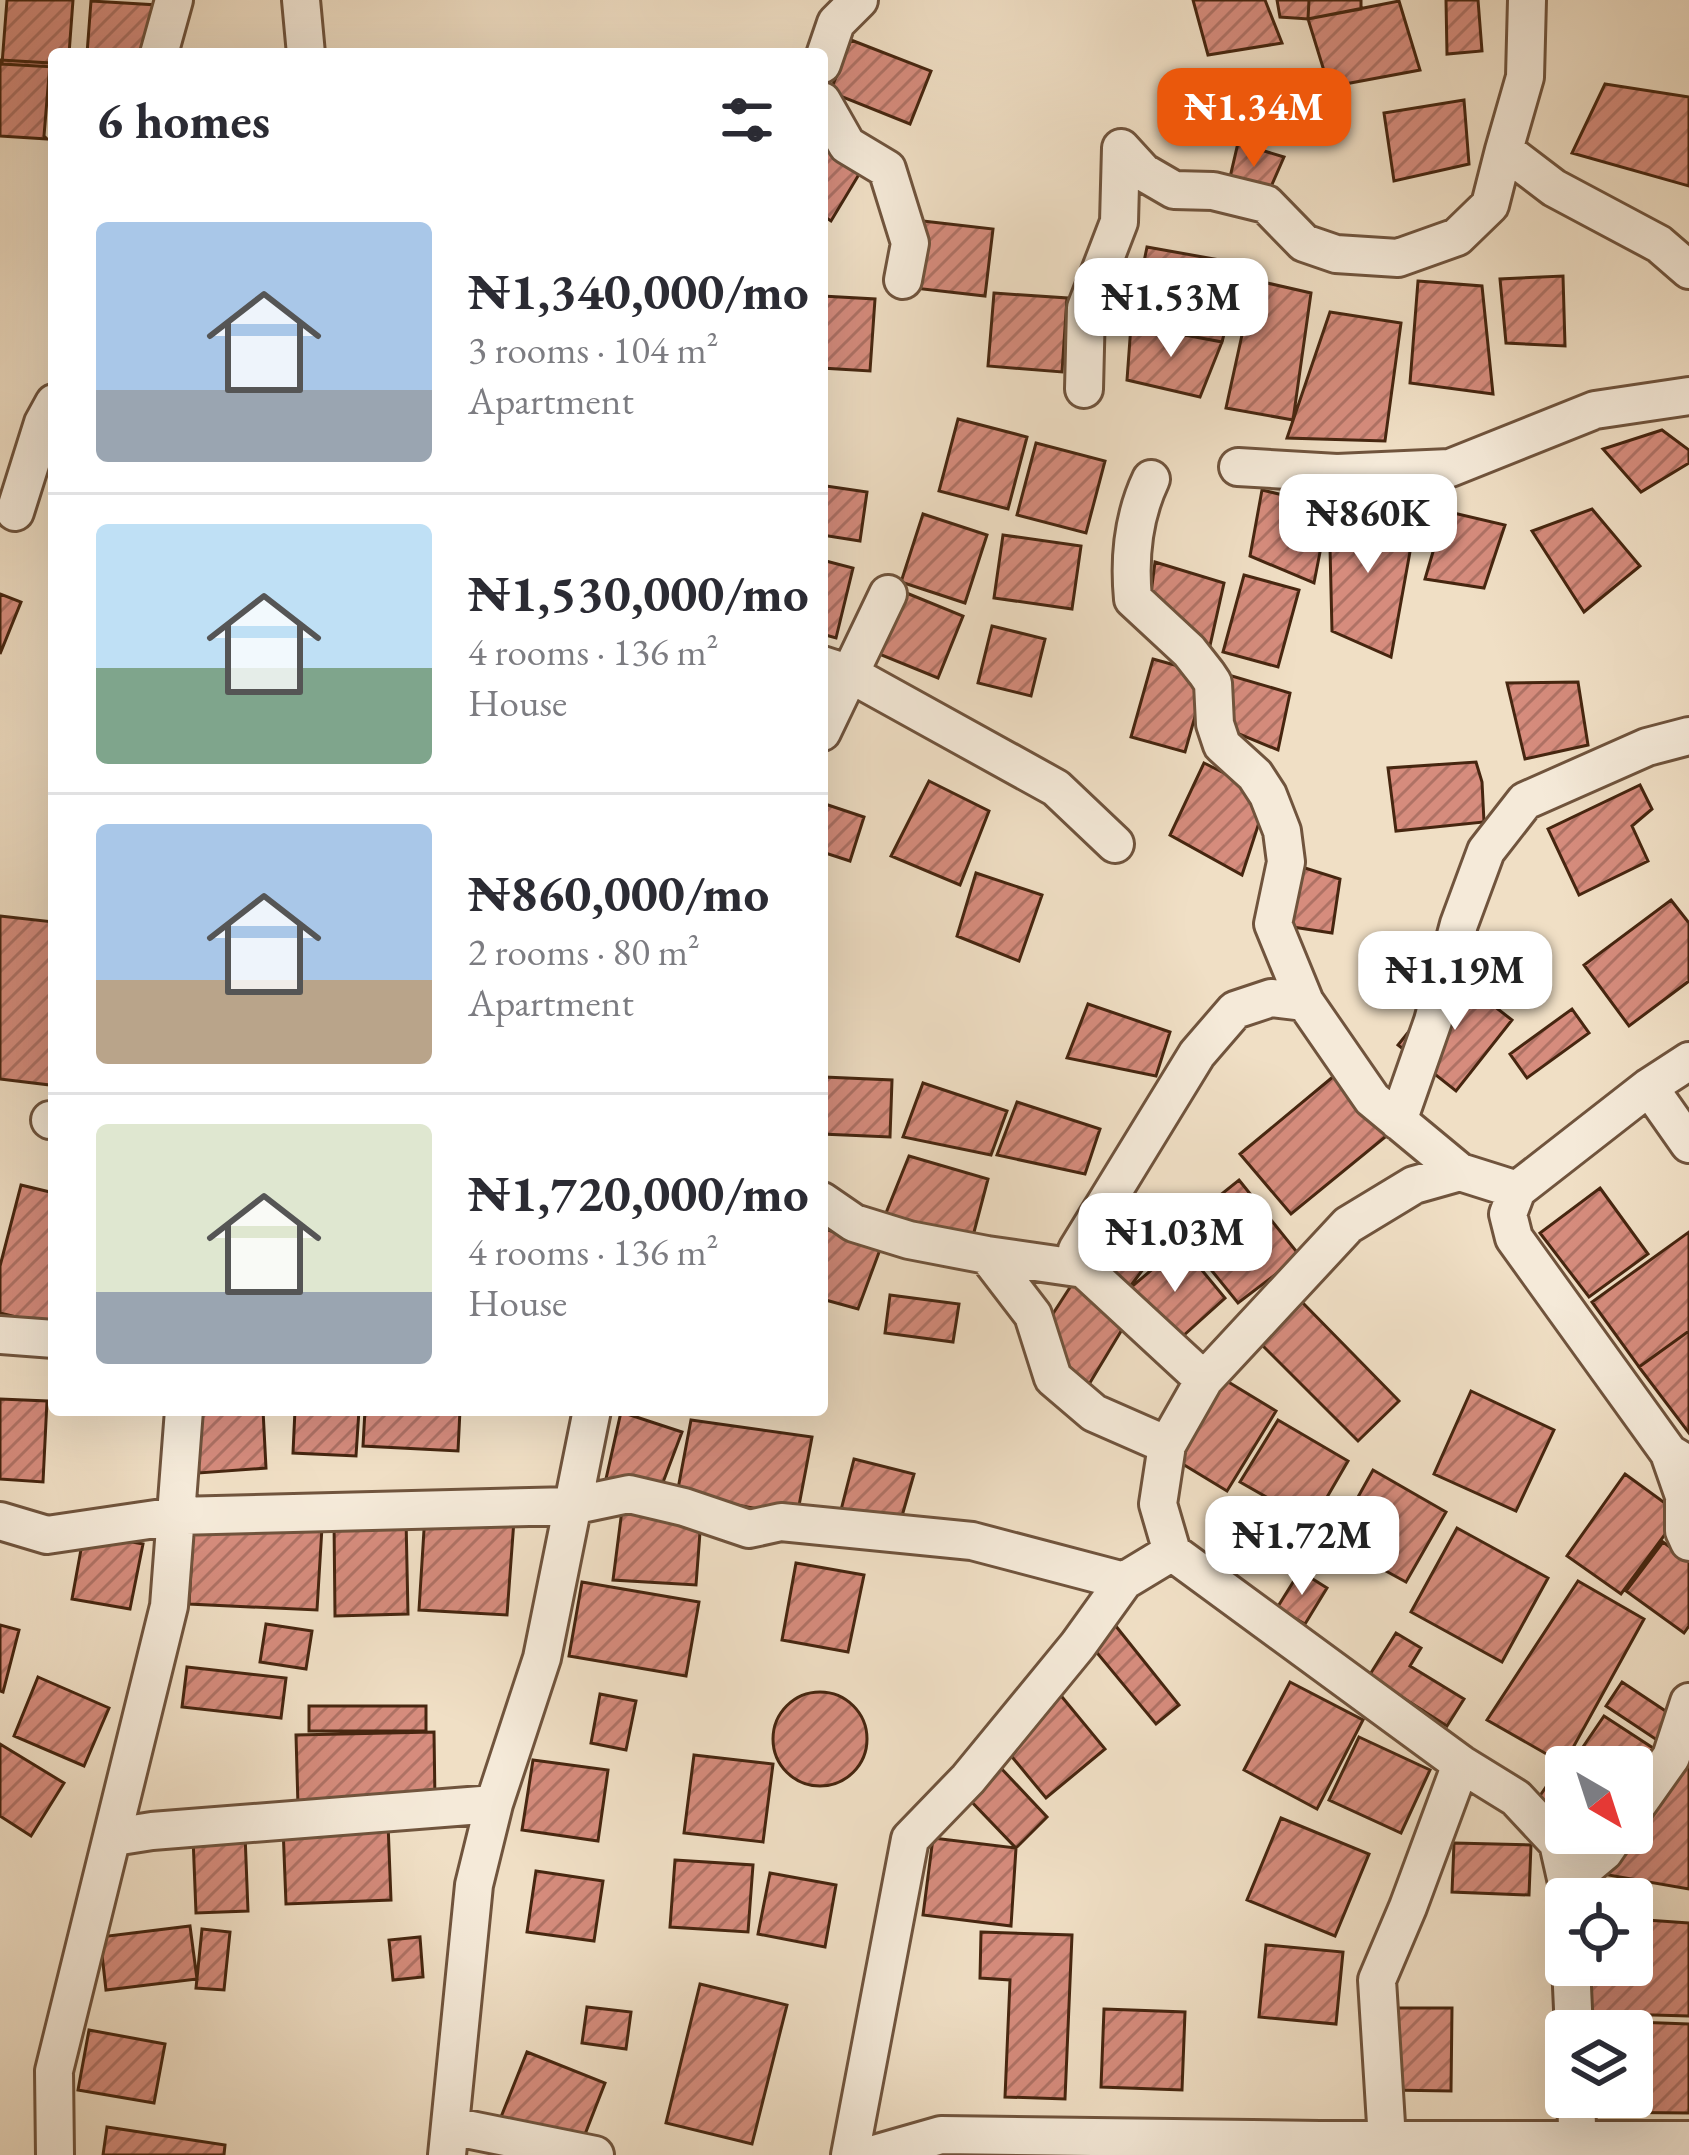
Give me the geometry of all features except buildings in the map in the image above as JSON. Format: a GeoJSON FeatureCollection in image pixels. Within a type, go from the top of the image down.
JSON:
{"type":"FeatureCollection","features":[{"type":"Feature","properties":{"kind":"street"},"geometry":{"type":"LineString","coordinates":[[166,28],[202,0]]}},
{"type":"Feature","properties":{"kind":"street"},"geometry":{"type":"LineString","coordinates":[[301,0],[305,48]]}},
{"type":"Feature","properties":{"kind":"street"},"geometry":{"type":"LineString","coordinates":[[827,48],[836,23],[859,0]]}},
{"type":"Feature","properties":{"kind":"street"},"geometry":{"type":"LineString","coordinates":[[1119,222],[1174,190],[1213,191],[1266,204],[1304,243],[1336,254],[1398,258],[1456,237],[1490,205],[1525,77],[1527,0]]}},
{"type":"Feature","properties":{"kind":"street"},"geometry":{"type":"LineString","coordinates":[[828,112],[847,145],[887,170],[910,243],[903,280]]}},
{"type":"Feature","properties":{"kind":"street"},"geometry":{"type":"LineString","coordinates":[[1084,389],[1085,308],[1119,222],[1121,148],[1144,172],[1174,190]]}},
{"type":"Feature","properties":{"kind":"street"},"geometry":{"type":"LineString","coordinates":[[1504,150],[1554,188],[1659,244],[1689,270]]}},
{"type":"Feature","properties":{"kind":"street"},"geometry":{"type":"LineString","coordinates":[[1238,467],[1337,473],[1450,468],[1595,410],[1689,395]]}},
{"type":"Feature","properties":{"kind":"street"},"geometry":{"type":"LineString","coordinates":[[15,512],[48,414]]}},
{"type":"Feature","properties":{"kind":"street"},"geometry":{"type":"LineString","coordinates":[[1140,483],[1130,566],[1133,599],[1189,651],[1214,683],[1215,724],[1222,745],[1268,795],[1282,831],[1286,862],[1273,924],[1305,1003],[1372,1099],[1460,1172],[1517,1190]]}},
{"type":"Feature","properties":{"kind":"street"},"geometry":{"type":"LineString","coordinates":[[828,705],[836,669],[888,594]]}},
{"type":"Feature","properties":{"kind":"street"},"geometry":{"type":"LineString","coordinates":[[836,669],[1057,788],[1114,844]]}},
{"type":"Feature","properties":{"kind":"street"},"geometry":{"type":"LineString","coordinates":[[1398,1121],[1486,851],[1525,801],[1647,747],[1687,740]]}},
{"type":"Feature","properties":{"kind":"street"},"geometry":{"type":"LineString","coordinates":[[1204,1380],[1084,1268],[1077,1250],[1197,1054],[1235,1010],[1271,998],[1305,1003]]}},
{"type":"Feature","properties":{"kind":"street"},"geometry":{"type":"LineString","coordinates":[[1689,1061],[1517,1190],[1508,1214],[1514,1238],[1679,1459],[1684,1531],[1689,1542]]}},
{"type":"Feature","properties":{"kind":"street"},"geometry":{"type":"LineString","coordinates":[[1649,1087],[1689,1144]]}},
{"type":"Feature","properties":{"kind":"street"},"geometry":{"type":"LineString","coordinates":[[1460,1172],[1414,1185],[1348,1225],[1204,1380],[1167,1445],[1158,1504],[1172,1552],[1461,1764],[1516,1798],[1558,1843],[1565,1878]]}},
{"type":"Feature","properties":{"kind":"street"},"geometry":{"type":"LineString","coordinates":[[828,1205],[854,1223],[909,1240],[1084,1268]]}},
{"type":"Feature","properties":{"kind":"street"},"geometry":{"type":"LineString","coordinates":[[987,1255],[1033,1315],[1053,1378],[1094,1413],[1167,1445]]}},
{"type":"Feature","properties":{"kind":"street"},"geometry":{"type":"LineString","coordinates":[[0,1336],[48,1339]]}},
{"type":"Feature","properties":{"kind":"street"},"geometry":{"type":"LineString","coordinates":[[55,2155],[54,2072],[169,1606],[184,1416]]}},
{"type":"Feature","properties":{"kind":"street"},"geometry":{"type":"LineString","coordinates":[[591,1416],[542,1658],[494,1804],[474,1885],[449,2141],[595,2155]]}},
{"type":"Feature","properties":{"kind":"street"},"geometry":{"type":"LineString","coordinates":[[0,1522],[46,1535],[176,1516],[572,1506],[629,1494],[748,1529],[781,1522],[972,1541],[1124,1581]]}},
{"type":"Feature","properties":{"kind":"street"},"geometry":{"type":"LineString","coordinates":[[850,2155],[910,1839],[968,1779],[1124,1581],[1172,1552]]}},
{"type":"Feature","properties":{"kind":"street"},"geometry":{"type":"LineString","coordinates":[[1653,1782],[1671,1757],[1689,1702]]}},
{"type":"Feature","properties":{"kind":"street"},"geometry":{"type":"LineString","coordinates":[[1387,2140],[1377,1980],[1461,1764]]}},
{"type":"Feature","properties":{"kind":"street"},"geometry":{"type":"LineString","coordinates":[[114,1837],[494,1804]]}},
{"type":"Feature","properties":{"kind":"street"},"geometry":{"type":"LineString","coordinates":[[1580,1878],[1602,1854]]}},
{"type":"Feature","properties":{"kind":"street"},"geometry":{"type":"LineString","coordinates":[[872,2155],[940,2135],[1578,2147],[1689,2140]]}}]}
